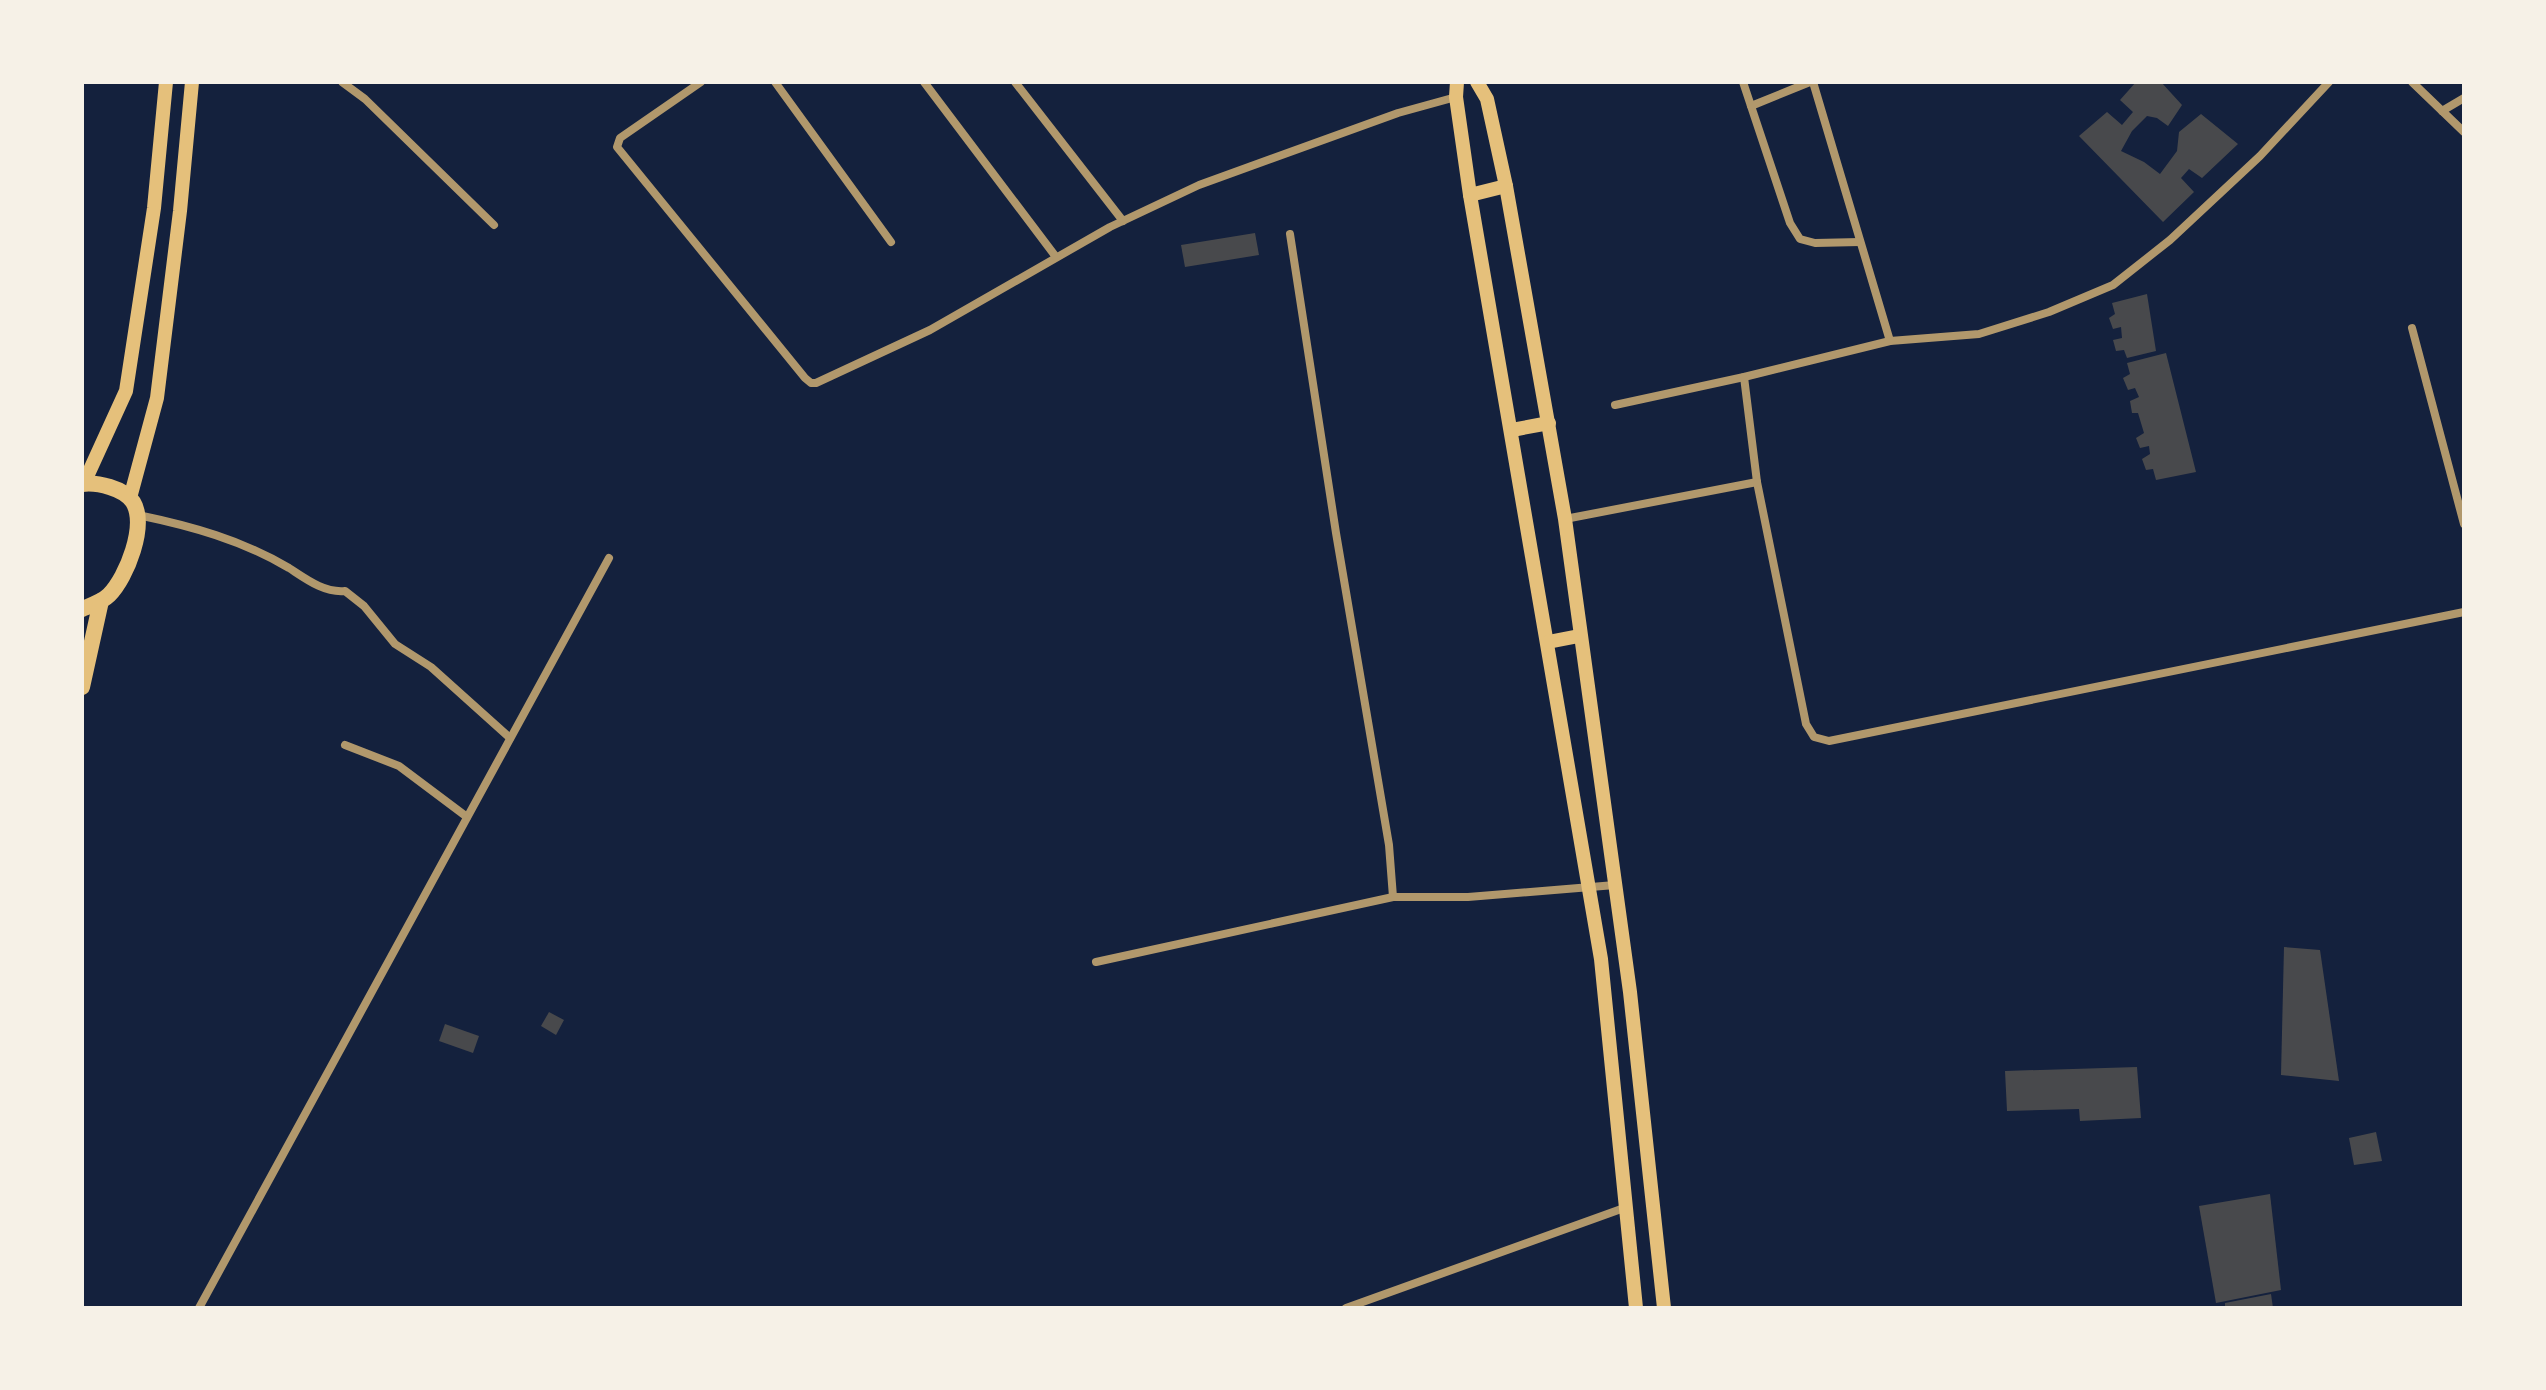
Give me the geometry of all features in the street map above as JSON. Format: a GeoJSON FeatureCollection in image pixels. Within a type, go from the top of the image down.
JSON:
{"type":"FeatureCollection","features":[{"type":"Feature","properties":{"kind":"main road"},"geometry":{"type":"LineString","coordinates":[[130,498],[111,488],[83,483],[126,391],[154,208],[166,82]]}},
{"type":"Feature","properties":{"kind":"main road"},"geometry":{"type":"LineString","coordinates":[[82,609],[101,601],[119,583],[130,561],[137,528],[137,515],[130,498],[157,398],[192,82]]}},
{"type":"Feature","properties":{"kind":"main road"},"geometry":{"type":"LineString","coordinates":[[1477,82],[1487,99],[1506,186],[1565,519],[1630,992],[1664,1308]]}},
{"type":"Feature","properties":{"kind":"main road"},"geometry":{"type":"LineString","coordinates":[[1457,90],[1470,195],[1590,888],[1636,1308]]}},
{"type":"Feature","properties":{"kind":"main road"},"geometry":{"type":"LineString","coordinates":[[1470,195],[1506,186]]}},
{"type":"Feature","properties":{"kind":"main road"},"geometry":{"type":"LineString","coordinates":[[1512,430],[1549,423]]}},
{"type":"Feature","properties":{"kind":"main road"},"geometry":{"type":"LineString","coordinates":[[82,687],[101,601]]}},
{"type":"Feature","properties":{"kind":"main road"},"geometry":{"type":"LineString","coordinates":[[1548,642],[1579,636]]}},
{"type":"Feature","properties":{"kind":"main road"},"geometry":{"type":"LineString","coordinates":[[1604,997],[1630,992]]}},
{"type":"Feature","properties":{"kind":"street"},"geometry":{"type":"LineString","coordinates":[[342,82],[365,99],[494,225]]}},
{"type":"Feature","properties":{"kind":"street"},"geometry":{"type":"LineString","coordinates":[[701,82],[620,138],[617,147],[811,383],[830,378],[930,330],[1056,257],[1199,185],[1457,90]]}},
{"type":"Feature","properties":{"kind":"street"},"geometry":{"type":"LineString","coordinates":[[775,82],[891,242]]}},
{"type":"Feature","properties":{"kind":"street"},"geometry":{"type":"LineString","coordinates":[[924,82],[1056,257]]}},
{"type":"Feature","properties":{"kind":"street"},"geometry":{"type":"LineString","coordinates":[[1015,82],[1123,221]]}},
{"type":"Feature","properties":{"kind":"street"},"geometry":{"type":"LineString","coordinates":[[1743,82],[1790,223],[1800,239],[1815,243],[1860,242]]}},
{"type":"Feature","properties":{"kind":"street"},"geometry":{"type":"LineString","coordinates":[[1751,106],[1812,82],[1890,341]]}},
{"type":"Feature","properties":{"kind":"street"},"geometry":{"type":"LineString","coordinates":[[1615,405],[1890,341],[1979,334],[2049,312],[2113,285],[2170,240],[2260,156],[2329,82]]}},
{"type":"Feature","properties":{"kind":"street"},"geometry":{"type":"LineString","coordinates":[[2412,82],[2464,132]]}},
{"type":"Feature","properties":{"kind":"street"},"geometry":{"type":"LineString","coordinates":[[2442,111],[2464,98]]}},
{"type":"Feature","properties":{"kind":"street"},"geometry":{"type":"LineString","coordinates":[[1290,234],[1336,533],[1387,829],[1393,897]]}},
{"type":"Feature","properties":{"kind":"street"},"geometry":{"type":"LineString","coordinates":[[2412,328],[2464,524]]}},
{"type":"Feature","properties":{"kind":"street"},"geometry":{"type":"LineString","coordinates":[[1744,377],[1757,482],[1806,724],[1814,737],[1829,741],[2464,612]]}},
{"type":"Feature","properties":{"kind":"street"},"geometry":{"type":"LineString","coordinates":[[1565,519],[1757,482]]}},
{"type":"Feature","properties":{"kind":"street"},"geometry":{"type":"LineString","coordinates":[[137,515],[186,525],[252,548],[314,584],[337,592],[345,591],[364,606],[395,644],[431,667],[510,738]]}},
{"type":"Feature","properties":{"kind":"street"},"geometry":{"type":"LineString","coordinates":[[199,1308],[609,558]]}},
{"type":"Feature","properties":{"kind":"street"},"geometry":{"type":"LineString","coordinates":[[345,745],[399,766],[467,817]]}},
{"type":"Feature","properties":{"kind":"street"},"geometry":{"type":"LineString","coordinates":[[1096,962],[1393,897],[1468,897],[1615,885]]}},
{"type":"Feature","properties":{"kind":"street"},"geometry":{"type":"LineString","coordinates":[[1346,1308],[1624,1208]]}},
{"type":"Feature","properties":{"kind":"building"},"geometry":{"type":"Polygon","coordinates":[[[2136,82],[2161,82],[2182,105],[2168,126],[2157,118],[2147,116],[2132,131],[2121,151],[2160,174],[2177,151],[2179,132],[2201,114],[2238,144],[2202,178],[2189,169],[2181,178],[2194,192],[2163,222],[2079,136],[2107,112],[2122,125],[2133,112],[2120,100],[2136,82]]]}},
{"type":"Feature","properties":{"kind":"building"},"geometry":{"type":"Polygon","coordinates":[[[1255,233],[1259,255],[1185,267],[1181,245],[1255,233]]]}},
{"type":"Feature","properties":{"kind":"building"},"geometry":{"type":"Polygon","coordinates":[[[2147,294],[2156,351],[2127,358],[2124,350],[2116,351],[2113,340],[2122,338],[2121,327],[2113,329],[2109,318],[2115,314],[2112,303],[2147,294]]]}},
{"type":"Feature","properties":{"kind":"building"},"geometry":{"type":"Polygon","coordinates":[[[2166,353],[2196,472],[2156,480],[2153,469],[2146,470],[2142,459],[2150,454],[2149,446],[2140,448],[2136,438],[2144,433],[2138,413],[2132,413],[2130,401],[2139,397],[2135,388],[2128,390],[2123,378],[2130,374],[2127,363],[2166,353]]]}},
{"type":"Feature","properties":{"kind":"building"},"geometry":{"type":"Polygon","coordinates":[[[2284,947],[2320,950],[2339,1081],[2281,1075],[2284,947]]]}},
{"type":"Feature","properties":{"kind":"building"},"geometry":{"type":"Polygon","coordinates":[[[549,1012],[564,1020],[556,1035],[541,1026],[549,1012]]]}},
{"type":"Feature","properties":{"kind":"building"},"geometry":{"type":"Polygon","coordinates":[[[445,1024],[479,1036],[473,1053],[439,1041],[445,1024]]]}},
{"type":"Feature","properties":{"kind":"building"},"geometry":{"type":"Polygon","coordinates":[[[2137,1067],[2141,1118],[2080,1121],[2079,1109],[2007,1111],[2005,1071],[2137,1067]]]}},
{"type":"Feature","properties":{"kind":"building"},"geometry":{"type":"Polygon","coordinates":[[[2376,1132],[2382,1161],[2354,1165],[2349,1138],[2376,1132]]]}},
{"type":"Feature","properties":{"kind":"building"},"geometry":{"type":"Polygon","coordinates":[[[2270,1194],[2281,1290],[2216,1303],[2199,1206],[2270,1194]]]}},
{"type":"Feature","properties":{"kind":"building"},"geometry":{"type":"Polygon","coordinates":[[[2271,1294],[2273,1308],[2225,1308],[2225,1303],[2271,1294]]]}}]}
